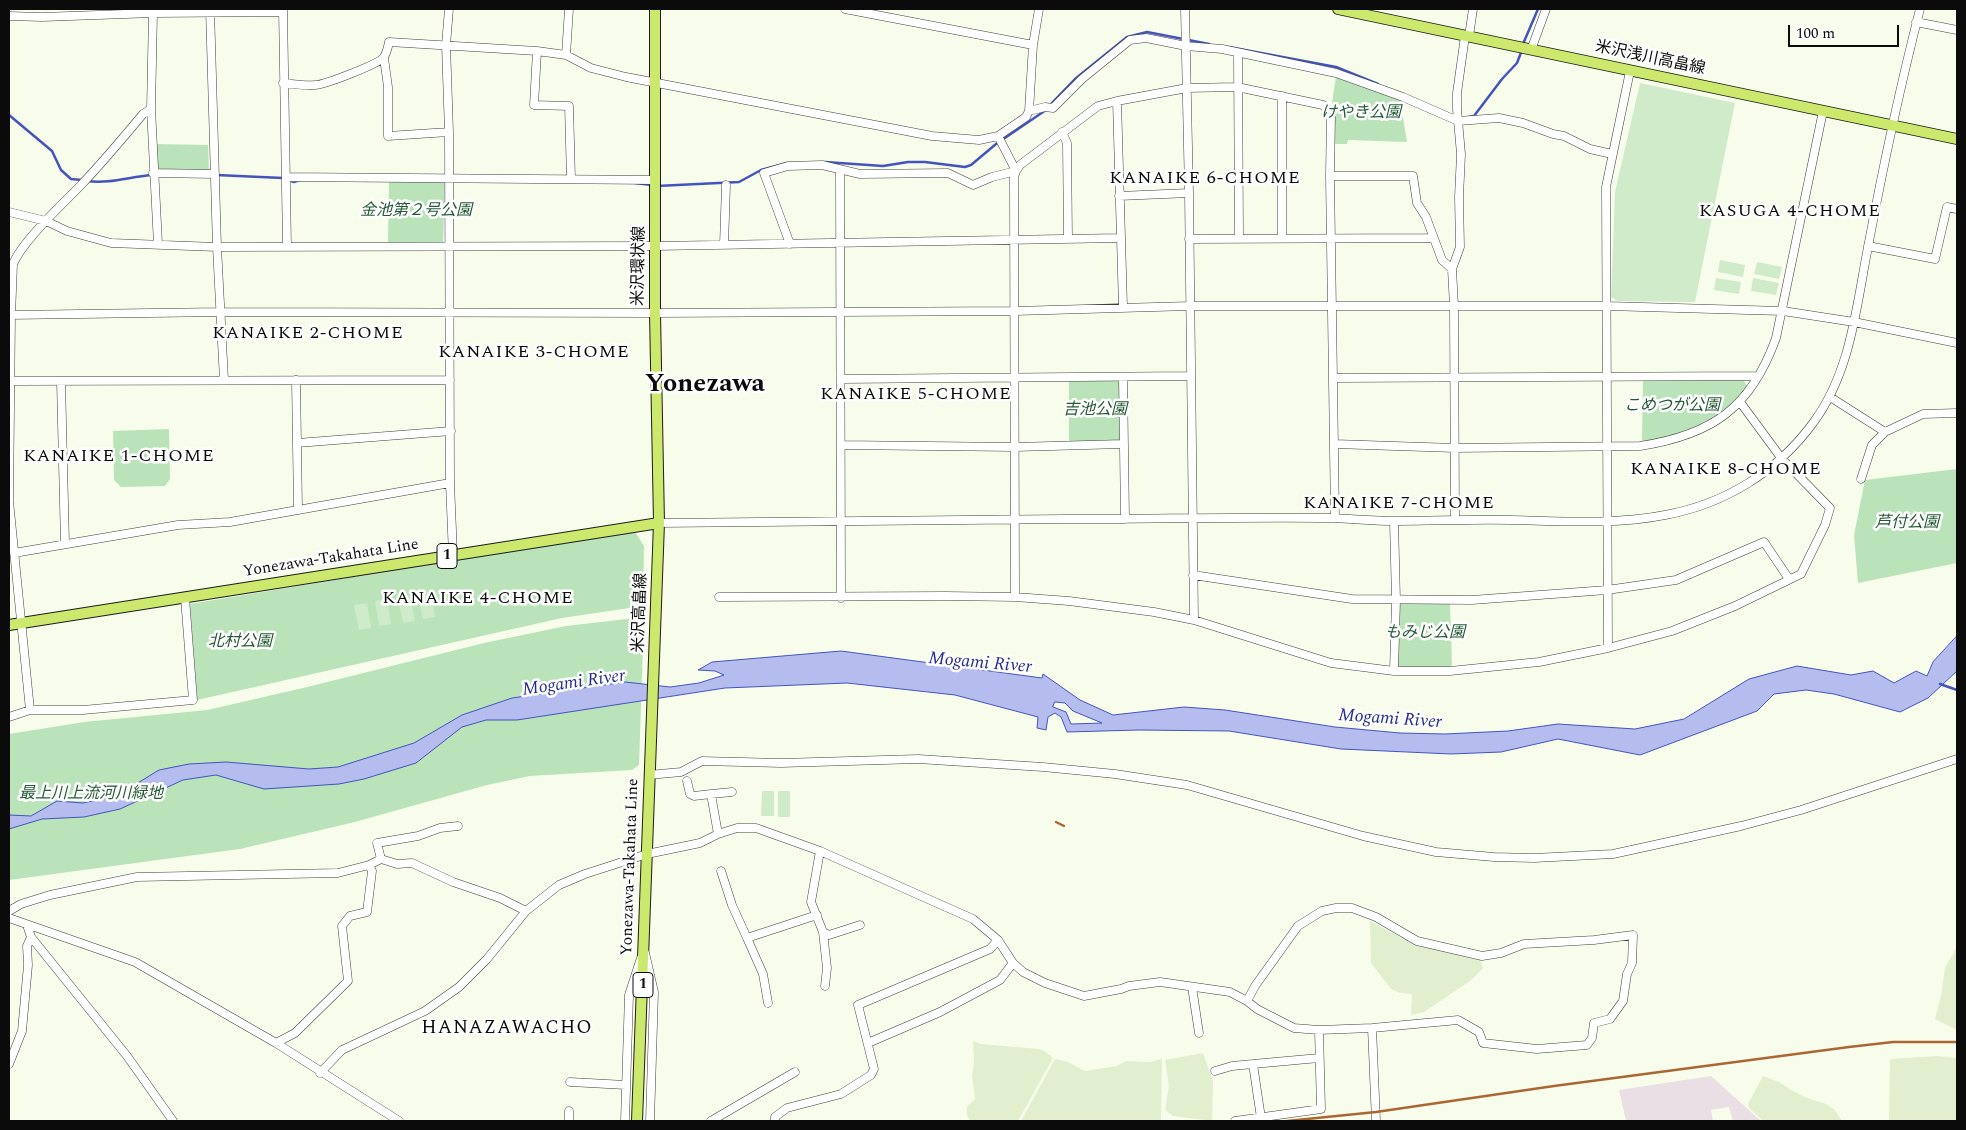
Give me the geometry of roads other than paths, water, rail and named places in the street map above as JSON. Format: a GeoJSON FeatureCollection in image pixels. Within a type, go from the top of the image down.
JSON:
{"type":"FeatureCollection","features":[{"type":"Feature","properties":{"kind":"main road","name":"米沢環状線"},"geometry":{"type":"LineString","coordinates":[[655,9],[655,314],[659,523]]}},
{"type":"Feature","properties":{"kind":"main road","name":"米沢浅川高畠線"},"geometry":{"type":"LineString","coordinates":[[1338,9],[1957,139]]}},
{"type":"Feature","properties":{"kind":"main road","name":"Yonezawa-Takahata Line"},"geometry":{"type":"LineString","coordinates":[[9,625],[659,523]]}},
{"type":"Feature","properties":{"kind":"main road","name":"米沢高畠線"},"geometry":{"type":"LineString","coordinates":[[649,769],[659,523]]}},
{"type":"Feature","properties":{"kind":"main road","name":"Yonezawa-Takahata Line"},"geometry":{"type":"LineString","coordinates":[[638,1119],[649,769]]}},
{"type":"Feature","properties":{"kind":"street"},"geometry":{"type":"LineString","coordinates":[[448,9],[446,45],[449,132],[448,247],[452,555]]}},
{"type":"Feature","properties":{"kind":"street"},"geometry":{"type":"LineString","coordinates":[[566,55],[569,9]]}},
{"type":"Feature","properties":{"kind":"street"},"geometry":{"type":"LineString","coordinates":[[845,9],[1033,45]]}},
{"type":"Feature","properties":{"kind":"street"},"geometry":{"type":"LineString","coordinates":[[449,132],[388,136],[388,87],[384,58],[389,42],[537,51],[566,55],[591,68],[626,77],[932,136],[979,140],[998,136],[1026,117],[1029,111],[1033,45],[1039,9]]}},
{"type":"Feature","properties":{"kind":"street"},"geometry":{"type":"LineString","coordinates":[[1185,9],[1190,193],[1194,620]]}},
{"type":"Feature","properties":{"kind":"street"},"geometry":{"type":"LineString","coordinates":[[1455,519],[1454,306],[1452,269],[1460,247],[1459,197],[1461,154],[1457,93],[1473,9]]}},
{"type":"Feature","properties":{"kind":"street"},"geometry":{"type":"LineString","coordinates":[[1532,50],[1546,9]]}},
{"type":"Feature","properties":{"kind":"street"},"geometry":{"type":"LineString","coordinates":[[659,523],[1193,518],[1335,518],[1394,521],[1455,519],[1607,521],[1662,516],[1694,507],[1731,493],[1748,485],[1782,460],[1813,424],[1830,397],[1841,372],[1854,322],[1893,126],[1920,9]]}},
{"type":"Feature","properties":{"kind":"street"},"geometry":{"type":"LineString","coordinates":[[210,10],[217,247],[222,312],[224,380]]}},
{"type":"Feature","properties":{"kind":"street"},"geometry":{"type":"LineString","coordinates":[[9,16],[42,17],[210,10],[283,10],[287,247]]}},
{"type":"Feature","properties":{"kind":"street"},"geometry":{"type":"LineString","coordinates":[[153,13],[151,109],[158,244]]}},
{"type":"Feature","properties":{"kind":"street"},"geometry":{"type":"LineString","coordinates":[[1916,22],[1957,30]]}},
{"type":"Feature","properties":{"kind":"street"},"geometry":{"type":"LineString","coordinates":[[1029,111],[1045,107],[1053,108],[1082,78],[1130,40],[1146,38],[1238,53],[1336,73],[1402,96],[1458,120],[1498,118],[1523,122],[1553,134],[1564,136],[1590,149],[1612,154]]}},
{"type":"Feature","properties":{"kind":"street"},"geometry":{"type":"LineString","coordinates":[[537,51],[534,105],[569,106],[571,180]]}},
{"type":"Feature","properties":{"kind":"street"},"geometry":{"type":"LineString","coordinates":[[1238,53],[1238,238]]}},
{"type":"Feature","properties":{"kind":"street"},"geometry":{"type":"LineString","coordinates":[[284,83],[315,86],[327,83],[340,76],[370,66],[384,58]]}},
{"type":"Feature","properties":{"kind":"street"},"geometry":{"type":"LineString","coordinates":[[1608,648],[1606,187],[1630,70]]}},
{"type":"Feature","properties":{"kind":"street"},"geometry":{"type":"LineString","coordinates":[[790,244],[764,173],[788,166],[822,165],[860,174],[948,173],[973,185],[992,177],[1016,171],[1020,165],[1098,106],[1117,101],[1187,88],[1237,87],[1323,105],[1331,114],[1330,176],[1335,518]]}},
{"type":"Feature","properties":{"kind":"street"},"geometry":{"type":"LineString","coordinates":[[1282,96],[1282,238]]}},
{"type":"Feature","properties":{"kind":"street"},"geometry":{"type":"LineString","coordinates":[[1117,101],[1123,307]]}},
{"type":"Feature","properties":{"kind":"street"},"geometry":{"type":"LineString","coordinates":[[30,710],[22,623],[12,567],[14,553],[9,501],[10,315],[13,264],[16,256],[46,221],[143,114],[151,109]]}},
{"type":"Feature","properties":{"kind":"street"},"geometry":{"type":"LineString","coordinates":[[1335,444],[1455,448],[1640,446],[1660,443],[1691,434],[1714,422],[1740,402],[1770,355],[1782,311],[1823,111]]}},
{"type":"Feature","properties":{"kind":"street"},"geometry":{"type":"LineString","coordinates":[[1062,132],[1066,143],[1068,239]]}},
{"type":"Feature","properties":{"kind":"street"},"geometry":{"type":"LineString","coordinates":[[998,136],[1016,171],[1014,239],[1015,597]]}},
{"type":"Feature","properties":{"kind":"street"},"geometry":{"type":"LineString","coordinates":[[840,170],[841,598]]}},
{"type":"Feature","properties":{"kind":"street"},"geometry":{"type":"LineString","coordinates":[[153,173],[215,174]]}},
{"type":"Feature","properties":{"kind":"street"},"geometry":{"type":"LineString","coordinates":[[1330,176],[1413,176],[1416,203],[1426,217],[1442,260],[1452,269]]}},
{"type":"Feature","properties":{"kind":"street"},"geometry":{"type":"LineString","coordinates":[[286,177],[656,180]]}},
{"type":"Feature","properties":{"kind":"street"},"geometry":{"type":"LineString","coordinates":[[724,245],[726,185]]}},
{"type":"Feature","properties":{"kind":"street"},"geometry":{"type":"LineString","coordinates":[[1119,196],[1190,193]]}},
{"type":"Feature","properties":{"kind":"street"},"geometry":{"type":"LineString","coordinates":[[1868,246],[1936,259],[1947,207],[1957,209]]}},
{"type":"Feature","properties":{"kind":"street"},"geometry":{"type":"LineString","coordinates":[[9,212],[46,221],[67,230],[111,243],[217,247],[656,246],[1120,238]]}},
{"type":"Feature","properties":{"kind":"street"},"geometry":{"type":"LineString","coordinates":[[1189,239],[1433,238]]}},
{"type":"Feature","properties":{"kind":"street"},"geometry":{"type":"LineString","coordinates":[[10,315],[222,312],[655,314],[1015,311],[1190,306],[1607,306],[1782,311],[1854,322],[1957,343]]}},
{"type":"Feature","properties":{"kind":"street"},"geometry":{"type":"LineString","coordinates":[[1123,376],[1125,519]]}},
{"type":"Feature","properties":{"kind":"street"},"geometry":{"type":"LineString","coordinates":[[841,379],[1191,376]]}},
{"type":"Feature","properties":{"kind":"street"},"geometry":{"type":"LineString","coordinates":[[1334,378],[1758,376]]}},
{"type":"Feature","properties":{"kind":"street"},"geometry":{"type":"LineString","coordinates":[[296,380],[298,509]]}},
{"type":"Feature","properties":{"kind":"street"},"geometry":{"type":"LineString","coordinates":[[10,386],[61,382],[450,380]]}},
{"type":"Feature","properties":{"kind":"street"},"geometry":{"type":"LineString","coordinates":[[61,382],[65,544]]}},
{"type":"Feature","properties":{"kind":"street"},"geometry":{"type":"LineString","coordinates":[[1830,397],[1885,432]]}},
{"type":"Feature","properties":{"kind":"street"},"geometry":{"type":"LineString","coordinates":[[719,598],[1015,597],[1069,601],[1154,612],[1194,620],[1331,663],[1394,671],[1450,671],[1540,662],[1608,648],[1672,631],[1735,606],[1802,574],[1825,525],[1830,508],[1782,460],[1740,402]]}},
{"type":"Feature","properties":{"kind":"street"},"geometry":{"type":"LineString","coordinates":[[1861,479],[1872,445],[1885,432],[1923,414],[1957,413]]}},
{"type":"Feature","properties":{"kind":"street"},"geometry":{"type":"LineString","coordinates":[[297,443],[450,431]]}},
{"type":"Feature","properties":{"kind":"street"},"geometry":{"type":"LineString","coordinates":[[841,445],[1015,447],[1123,444]]}},
{"type":"Feature","properties":{"kind":"street"},"geometry":{"type":"LineString","coordinates":[[14,553],[178,525],[230,522],[450,483]]}},
{"type":"Feature","properties":{"kind":"street"},"geometry":{"type":"LineString","coordinates":[[1394,521],[1396,600],[1394,671]]}},
{"type":"Feature","properties":{"kind":"street"},"geometry":{"type":"LineString","coordinates":[[1193,575],[1352,598],[1472,600],[1607,590],[1676,580],[1764,542],[1789,579]]}},
{"type":"Feature","properties":{"kind":"street"},"geometry":{"type":"LineString","coordinates":[[9,717],[30,710],[83,710],[193,700],[185,598]]}},
{"type":"Feature","properties":{"kind":"street"},"geometry":{"type":"LineString","coordinates":[[649,769],[682,772],[702,761],[780,763],[918,759],[1033,766],[1114,774],[1187,785],[1362,836],[1436,852],[1534,858],[1612,854],[1741,826],[1801,810],[1957,759]]}},
{"type":"Feature","properties":{"kind":"street"},"geometry":{"type":"LineString","coordinates":[[687,781],[690,794],[694,796],[732,792]]}},
{"type":"Feature","properties":{"kind":"street"},"geometry":{"type":"LineString","coordinates":[[711,794],[718,834]]}},
{"type":"Feature","properties":{"kind":"street"},"geometry":{"type":"LineString","coordinates":[[381,859],[377,843],[418,836],[440,828],[458,826]]}},
{"type":"Feature","properties":{"kind":"street"},"geometry":{"type":"LineString","coordinates":[[320,1072],[342,1050],[426,1010],[459,987],[487,959],[526,911],[559,885],[585,874],[647,854],[700,842],[737,828],[756,828],[820,851],[973,919],[998,940],[1013,963],[1023,972],[1045,983],[1084,996],[1129,986],[1160,982],[1230,992],[1247,1001],[1257,1010],[1294,1028],[1319,1030],[1372,1028],[1458,1020],[1479,1032],[1483,1043],[1537,1049],[1587,1045],[1592,1038],[1594,1023],[1610,1019],[1623,1001],[1627,974],[1632,963],[1633,935],[1594,940],[1524,944],[1501,953],[1482,956],[1417,941],[1376,917],[1352,908],[1336,908],[1322,911],[1298,926],[1255,986],[1247,1001]]}},
{"type":"Feature","properties":{"kind":"street"},"geometry":{"type":"LineString","coordinates":[[820,851],[811,902],[823,932],[827,968],[825,986]]}},
{"type":"Feature","properties":{"kind":"street"},"geometry":{"type":"LineString","coordinates":[[9,911],[21,904],[50,895],[137,877],[338,873],[369,865],[381,859],[397,864],[412,863],[453,882],[500,898],[526,911]]}},
{"type":"Feature","properties":{"kind":"street"},"geometry":{"type":"LineString","coordinates":[[276,1043],[296,1033],[348,981],[342,926],[350,916],[367,912],[372,871],[369,865]]}},
{"type":"Feature","properties":{"kind":"street"},"geometry":{"type":"LineString","coordinates":[[721,871],[732,905],[763,974],[768,1003]]}},
{"type":"Feature","properties":{"kind":"street"},"geometry":{"type":"LineString","coordinates":[[747,938],[817,915]]}},
{"type":"Feature","properties":{"kind":"street"},"geometry":{"type":"LineString","coordinates":[[9,918],[135,962],[276,1043],[399,1121]]}},
{"type":"Feature","properties":{"kind":"street"},"geometry":{"type":"LineString","coordinates":[[27,925],[31,937],[127,1056],[173,1121]]}},
{"type":"Feature","properties":{"kind":"street"},"geometry":{"type":"LineString","coordinates":[[823,932],[829,935],[860,925]]}},
{"type":"Feature","properties":{"kind":"street"},"geometry":{"type":"LineString","coordinates":[[9,1064],[22,1031],[28,965],[27,946],[31,937]]}},
{"type":"Feature","properties":{"kind":"street"},"geometry":{"type":"LineString","coordinates":[[774,1121],[774,1117],[787,1108],[841,1094],[871,1075],[874,1069],[858,1005],[990,949],[998,940]]}},
{"type":"Feature","properties":{"kind":"street"},"geometry":{"type":"LineString","coordinates":[[625,1121],[628,995],[644,948]]}},
{"type":"Feature","properties":{"kind":"street"},"geometry":{"type":"LineString","coordinates":[[644,948],[654,992],[650,1121]]}},
{"type":"Feature","properties":{"kind":"street"},"geometry":{"type":"LineString","coordinates":[[868,1043],[940,1012],[1000,980],[1013,963]]}},
{"type":"Feature","properties":{"kind":"street"},"geometry":{"type":"LineString","coordinates":[[1192,987],[1199,1033]]}},
{"type":"Feature","properties":{"kind":"street"},"geometry":{"type":"LineString","coordinates":[[1372,1028],[1376,1121]]}},
{"type":"Feature","properties":{"kind":"street"},"geometry":{"type":"LineString","coordinates":[[1236,1121],[1321,1110],[1319,1030]]}},
{"type":"Feature","properties":{"kind":"street"},"geometry":{"type":"LineString","coordinates":[[1215,1071],[1232,1066],[1319,1058]]}},
{"type":"Feature","properties":{"kind":"street"},"geometry":{"type":"LineString","coordinates":[[1253,1064],[1260,1118]]}},
{"type":"Feature","properties":{"kind":"street"},"geometry":{"type":"LineString","coordinates":[[711,1121],[795,1072]]}},
{"type":"Feature","properties":{"kind":"street"},"geometry":{"type":"LineString","coordinates":[[570,1082],[626,1085]]}},
{"type":"Feature","properties":{"kind":"street"},"geometry":{"type":"LineString","coordinates":[[569,1111],[569,1121]]}},
{"type":"Feature","properties":{"kind":"water"},"geometry":{"type":"Polygon","coordinates":[[[1957,636],[1957,671],[1928,698],[1900,712],[1834,694],[1806,690],[1774,694],[1757,711],[1640,755],[1558,739],[1501,752],[1451,754],[1341,749],[1229,731],[1139,730],[1067,732],[1061,717],[1055,713],[1048,717],[1046,730],[1037,728],[1038,717],[955,695],[847,683],[725,688],[517,720],[486,720],[462,727],[416,763],[364,779],[339,784],[264,789],[216,775],[183,780],[120,809],[84,817],[42,819],[9,829],[9,815],[31,816],[57,801],[83,803],[118,795],[159,770],[189,764],[226,762],[309,769],[338,767],[414,743],[462,715],[512,698],[625,682],[670,687],[699,683],[724,675],[715,671],[698,670],[712,662],[841,651],[1042,678],[1043,674],[1080,700],[1113,715],[1184,707],[1225,710],[1335,727],[1400,733],[1445,734],[1508,731],[1558,724],[1635,729],[1684,719],[1749,679],[1797,666],[1851,675],[1873,671],[1894,683],[1916,671],[1927,676],[1933,662],[1957,636]],[[1055,702],[1053,707],[1066,712],[1071,724],[1102,723],[1073,711],[1065,703],[1055,702]]]}},
{"type":"Feature","properties":{"kind":"waterway"},"geometry":{"type":"LineString","coordinates":[[1523,44],[1538,9]]}},
{"type":"Feature","properties":{"kind":"waterway"},"geometry":{"type":"LineString","coordinates":[[1049,106],[1075,79],[1127,37],[1147,32],[1209,44]]}},
{"type":"Feature","properties":{"kind":"waterway"},"geometry":{"type":"LineString","coordinates":[[1229,47],[1336,67],[1378,84]]}},
{"type":"Feature","properties":{"kind":"waterway"},"geometry":{"type":"LineString","coordinates":[[1469,117],[1474,116],[1502,79],[1517,63],[1522,50]]}},
{"type":"Feature","properties":{"kind":"waterway"},"geometry":{"type":"LineString","coordinates":[[825,162],[883,166],[908,162],[925,162],[965,167],[971,165],[996,144],[1046,110]]}},
{"type":"Feature","properties":{"kind":"waterway"},"geometry":{"type":"LineString","coordinates":[[9,115],[52,151],[61,170],[71,179],[82,180]]}},
{"type":"Feature","properties":{"kind":"waterway"},"geometry":{"type":"LineString","coordinates":[[657,186],[739,182],[761,170],[787,163]]}},
{"type":"Feature","properties":{"kind":"waterway"},"geometry":{"type":"LineString","coordinates":[[87,181],[111,181],[151,175]]}},
{"type":"Feature","properties":{"kind":"waterway"},"geometry":{"type":"LineString","coordinates":[[216,175],[283,178]]}},
{"type":"Feature","properties":{"kind":"waterway"},"geometry":{"type":"LineString","coordinates":[[288,180],[294,182],[300,180]]}},
{"type":"Feature","properties":{"kind":"waterway"},"geometry":{"type":"LineString","coordinates":[[635,183],[652,185]]}},
{"type":"Feature","properties":{"kind":"waterway"},"geometry":{"type":"LineString","coordinates":[[1940,684],[1957,690]]}},
{"type":"Feature","properties":{"kind":"railway"},"geometry":{"type":"LineString","coordinates":[[1056,822],[1064,826]]}},
{"type":"Feature","properties":{"kind":"railway"},"geometry":{"type":"LineString","coordinates":[[1287,1121],[1376,1112],[1554,1086],[1849,1047],[1893,1042],[1957,1042]]}},
{"type":"Feature","properties":{"kind":"district","name":"KANAIKE 6-CHOME"},"geometry":{"type":"Point","coordinates":[1205,179]}},
{"type":"Feature","properties":{"kind":"district","name":"KASUGA 4-CHOME"},"geometry":{"type":"Point","coordinates":[1790,212]}},
{"type":"Feature","properties":{"kind":"district","name":"KANAIKE 2-CHOME"},"geometry":{"type":"Point","coordinates":[308,334]}},
{"type":"Feature","properties":{"kind":"district","name":"KANAIKE 3-CHOME"},"geometry":{"type":"Point","coordinates":[534,353]}},
{"type":"Feature","properties":{"kind":"district","name":"Yonezawa"},"geometry":{"type":"Point","coordinates":[705,386]}},
{"type":"Feature","properties":{"kind":"district","name":"KANAIKE 5-CHOME"},"geometry":{"type":"Point","coordinates":[916,395]}},
{"type":"Feature","properties":{"kind":"district","name":"KANAIKE 1-CHOME"},"geometry":{"type":"Point","coordinates":[119,457]}},
{"type":"Feature","properties":{"kind":"district","name":"KANAIKE 8-CHOME"},"geometry":{"type":"Point","coordinates":[1726,470]}},
{"type":"Feature","properties":{"kind":"district","name":"KANAIKE 7-CHOME"},"geometry":{"type":"Point","coordinates":[1399,504]}},
{"type":"Feature","properties":{"kind":"district","name":"KANAIKE 4-CHOME"},"geometry":{"type":"Point","coordinates":[478,599]}},
{"type":"Feature","properties":{"kind":"district","name":"HANAZAWACHO"},"geometry":{"type":"Point","coordinates":[507,1029]}},
{"type":"Feature","properties":{"kind":"park label","name":"けやき公園"},"geometry":{"type":"Point","coordinates":[1361,114]}},
{"type":"Feature","properties":{"kind":"park label","name":"金池第２号公園"},"geometry":{"type":"Point","coordinates":[416,212]}},
{"type":"Feature","properties":{"kind":"park label","name":"こめつが公園"},"geometry":{"type":"Point","coordinates":[1672,407]}},
{"type":"Feature","properties":{"kind":"park label","name":"吉池公園"},"geometry":{"type":"Point","coordinates":[1095,411]}},
{"type":"Feature","properties":{"kind":"park label","name":"芦付公園"},"geometry":{"type":"Point","coordinates":[1907,524]}},
{"type":"Feature","properties":{"kind":"park label","name":"もみじ公園"},"geometry":{"type":"Point","coordinates":[1425,634]}},
{"type":"Feature","properties":{"kind":"park label","name":"北村公園"},"geometry":{"type":"Point","coordinates":[240,643]}},
{"type":"Feature","properties":{"kind":"park label","name":"最上川上流河川緑地"},"geometry":{"type":"Point","coordinates":[91,795]}},
{"type":"Feature","properties":{"kind":"water label","name":"Mogami River"},"geometry":{"type":"Point","coordinates":[980,664]}},
{"type":"Feature","properties":{"kind":"water label","name":"Mogami River"},"geometry":{"type":"Point","coordinates":[574,684]}},
{"type":"Feature","properties":{"kind":"water label","name":"Mogami River"},"geometry":{"type":"Point","coordinates":[1390,720]}}]}
